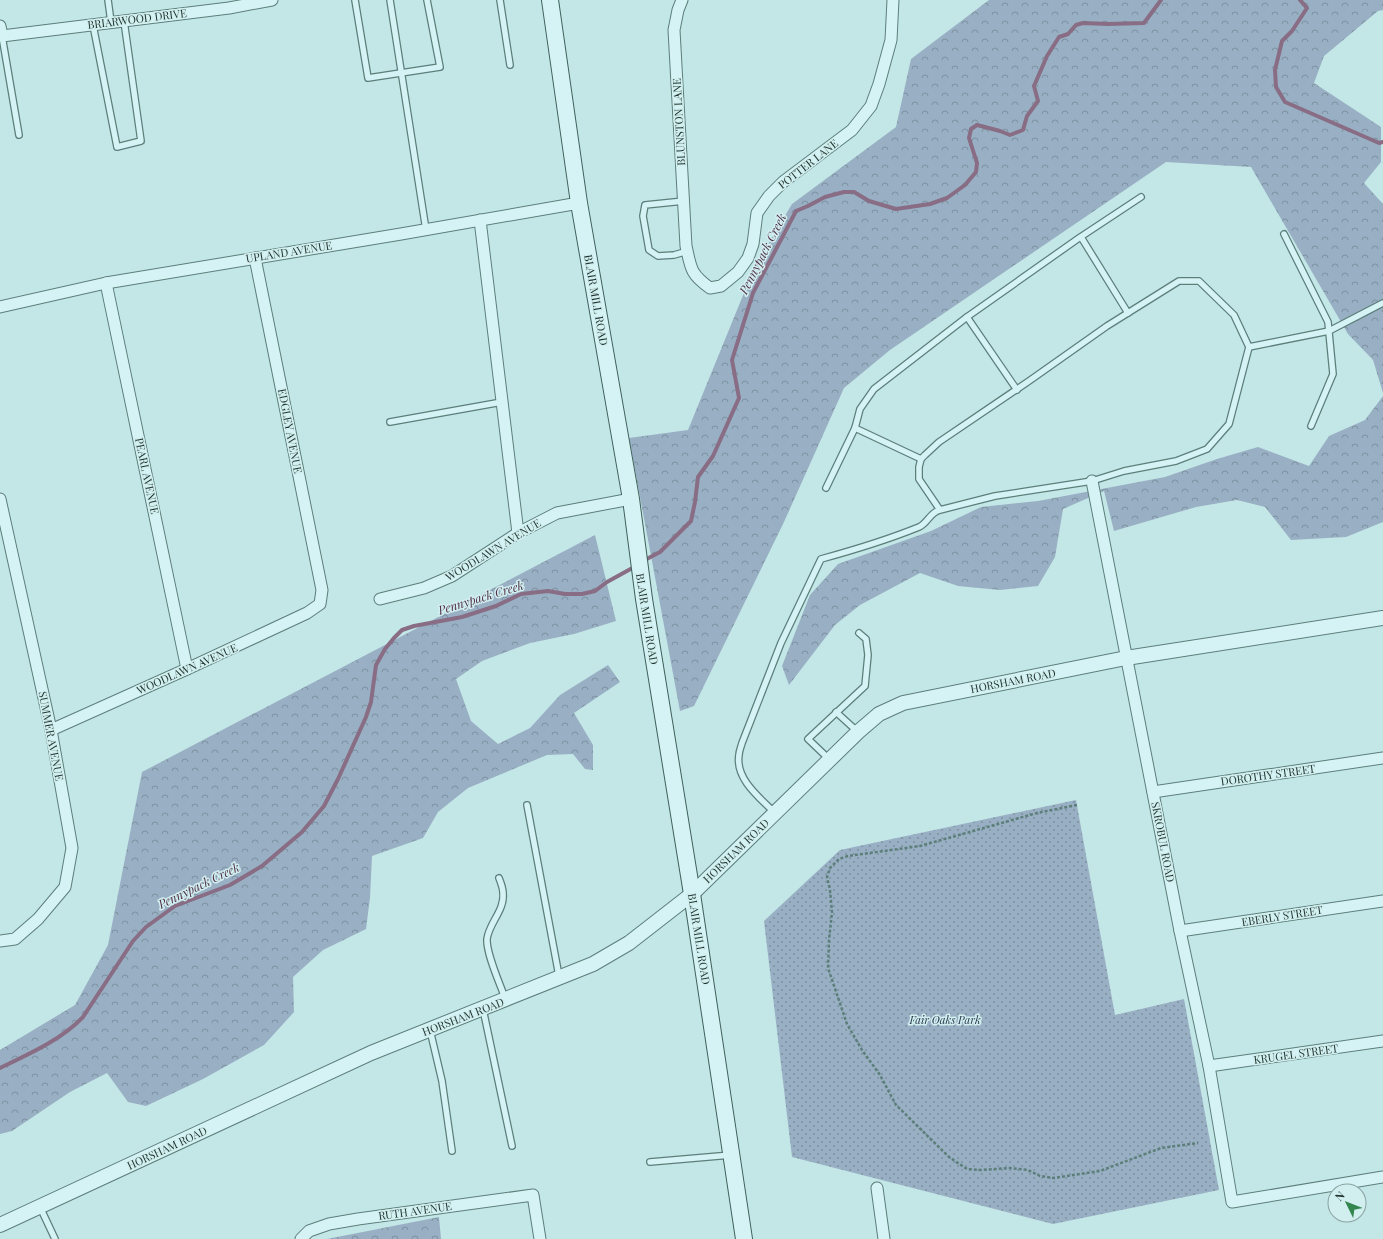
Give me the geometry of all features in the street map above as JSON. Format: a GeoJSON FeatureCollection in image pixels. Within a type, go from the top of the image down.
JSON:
{"type":"FeatureCollection","features":[{"type":"Feature","properties":{"kind":"main road","name":"BLAIR MILL ROAD"},"geometry":{"type":"LineString","coordinates":[[550,0],[579,202],[631,499],[644,599],[692,894],[744,1239]]}},
{"type":"Feature","properties":{"kind":"street","name":"BRIARWOOD DRIVE"},"geometry":{"type":"LineString","coordinates":[[1,31],[93,25],[228,4],[272,0]]}},
{"type":"Feature","properties":{"kind":"street","name":"BLUNSTON LANE"},"geometry":{"type":"LineString","coordinates":[[682,0],[678,10],[674,30],[687,248]]}},
{"type":"Feature","properties":{"kind":"street","name":"POTTER LANE"},"geometry":{"type":"LineString","coordinates":[[687,248],[693,273],[701,282],[710,288],[721,286],[738,272],[748,258],[753,244],[757,213],[769,196],[783,182],[852,130],[871,106],[879,84],[891,40],[893,0]]}},
{"type":"Feature","properties":{"kind":"street","name":"UPLAND AVENUE"},"geometry":{"type":"LineString","coordinates":[[0,307],[106,283],[426,230],[579,202]]}},
{"type":"Feature","properties":{"kind":"street"},"geometry":{"type":"LineString","coordinates":[[480,220],[518,533]]}},
{"type":"Feature","properties":{"kind":"street","name":"EDGLEY AVENUE"},"geometry":{"type":"LineString","coordinates":[[255,258],[322,590],[320,604]]}},
{"type":"Feature","properties":{"kind":"street","name":"PEARL AVENUE"},"geometry":{"type":"LineString","coordinates":[[106,283],[187,669]]}},
{"type":"Feature","properties":{"kind":"street","name":"SKROBUL ROAD"},"geometry":{"type":"LineString","coordinates":[[1092,481],[1180,931],[1209,1066],[1232,1202],[1383,1177]]}},
{"type":"Feature","properties":{"kind":"street","name":"SUMMER AVENUE"},"geometry":{"type":"LineString","coordinates":[[0,499],[51,730],[72,848],[65,887],[38,919],[15,939],[0,941]]}},
{"type":"Feature","properties":{"kind":"street","name":"WOODLAWN AVENUE"},"geometry":{"type":"LineString","coordinates":[[380,599],[424,588],[452,576],[518,533],[557,513],[631,499]]}},
{"type":"Feature","properties":{"kind":"street","name":"WOODLAWN AVENUE"},"geometry":{"type":"LineString","coordinates":[[51,730],[307,613],[320,604]]}},
{"type":"Feature","properties":{"kind":"street","name":"HORSHAM ROAD"},"geometry":{"type":"LineString","coordinates":[[0,1225],[371,1053],[593,964],[629,943],[692,894],[858,732],[879,714],[903,703],[1126,658],[1383,618]]}},
{"type":"Feature","properties":{"kind":"street","name":"DOROTHY STREET"},"geometry":{"type":"LineString","coordinates":[[1153,792],[1383,758]]}},
{"type":"Feature","properties":{"kind":"street","name":"EBERLY STREET"},"geometry":{"type":"LineString","coordinates":[[1180,931],[1383,901]]}},
{"type":"Feature","properties":{"kind":"street","name":"KRUGEL STREET"},"geometry":{"type":"LineString","coordinates":[[1209,1066],[1383,1041]]}},
{"type":"Feature","properties":{"kind":"street"},"geometry":{"type":"LineString","coordinates":[[876,1188],[884,1239]]}},
{"type":"Feature","properties":{"kind":"street","name":"RUTH AVENUE"},"geometry":{"type":"LineString","coordinates":[[301,1239],[309,1231],[329,1224],[533,1195],[540,1239]]}},
{"type":"Feature","properties":{"kind":"lane"},"geometry":{"type":"LineString","coordinates":[[108,0],[111,22]]}},
{"type":"Feature","properties":{"kind":"lane"},"geometry":{"type":"LineString","coordinates":[[355,0],[368,78],[440,67],[427,0]]}},
{"type":"Feature","properties":{"kind":"lane"},"geometry":{"type":"LineString","coordinates":[[390,0],[426,230]]}},
{"type":"Feature","properties":{"kind":"lane"},"geometry":{"type":"LineString","coordinates":[[500,0],[510,65]]}},
{"type":"Feature","properties":{"kind":"lane"},"geometry":{"type":"LineString","coordinates":[[93,25],[117,147],[141,141],[124,21]]}},
{"type":"Feature","properties":{"kind":"lane"},"geometry":{"type":"LineString","coordinates":[[1,31],[19,135]]}},
{"type":"Feature","properties":{"kind":"lane"},"geometry":{"type":"LineString","coordinates":[[826,488],[855,428],[860,409],[874,389],[967,317],[1081,237],[1141,198]]}},
{"type":"Feature","properties":{"kind":"lane"},"geometry":{"type":"LineString","coordinates":[[684,201],[645,205],[643,216],[649,250],[658,256],[674,255],[687,248]]}},
{"type":"Feature","properties":{"kind":"lane"},"geometry":{"type":"LineString","coordinates":[[1284,234],[1328,322],[1333,374],[1311,426]]}},
{"type":"Feature","properties":{"kind":"lane"},"geometry":{"type":"LineString","coordinates":[[1081,237],[1128,313]]}},
{"type":"Feature","properties":{"kind":"lane"},"geometry":{"type":"LineString","coordinates":[[775,813],[745,781],[740,768],[738,756],[781,643],[821,559],[844,553],[921,526],[935,511],[940,510],[995,496],[1092,481],[1124,472],[1176,461],[1207,449],[1229,424],[1249,346],[1234,315],[1199,281],[1179,281],[1107,326],[940,442],[922,459],[919,467],[919,479],[940,510]]}},
{"type":"Feature","properties":{"kind":"lane"},"geometry":{"type":"LineString","coordinates":[[1249,346],[1329,331],[1383,303]]}},
{"type":"Feature","properties":{"kind":"lane"},"geometry":{"type":"LineString","coordinates":[[967,317],[1016,390]]}},
{"type":"Feature","properties":{"kind":"lane"},"geometry":{"type":"LineString","coordinates":[[390,422],[502,402]]}},
{"type":"Feature","properties":{"kind":"lane"},"geometry":{"type":"LineString","coordinates":[[855,428],[922,459]]}},
{"type":"Feature","properties":{"kind":"lane"},"geometry":{"type":"LineString","coordinates":[[829,759],[808,739],[865,686],[868,655],[866,639],[859,633]]}},
{"type":"Feature","properties":{"kind":"lane"},"geometry":{"type":"LineString","coordinates":[[836,712],[858,732]]}},
{"type":"Feature","properties":{"kind":"lane"},"geometry":{"type":"LineString","coordinates":[[527,805],[560,978]]}},
{"type":"Feature","properties":{"kind":"lane"},"geometry":{"type":"LineString","coordinates":[[499,878],[503,894],[502,904],[488,933],[487,941],[494,969],[506,1000]]}},
{"type":"Feature","properties":{"kind":"lane"},"geometry":{"type":"LineString","coordinates":[[483,1009],[512,1146]]}},
{"type":"Feature","properties":{"kind":"lane"},"geometry":{"type":"LineString","coordinates":[[430,1030],[442,1081],[452,1151]]}},
{"type":"Feature","properties":{"kind":"lane"},"geometry":{"type":"LineString","coordinates":[[650,1162],[731,1155]]}},
{"type":"Feature","properties":{"kind":"lane"},"geometry":{"type":"LineString","coordinates":[[40,1207],[55,1239]]}},
{"type":"Feature","properties":{"kind":"path"},"geometry":{"type":"LineString","coordinates":[[1077,804],[1038,812],[920,846],[848,856],[839,859],[830,868],[827,877],[832,912],[828,968],[847,1024],[862,1050],[880,1074],[896,1105],[949,1157],[967,1169],[981,1170],[1010,1168],[1028,1170],[1040,1176],[1054,1178],[1100,1171],[1162,1148],[1198,1143]]}},
{"type":"Feature","properties":{"kind":"green space"},"geometry":{"type":"Polygon","coordinates":[[[989,0],[1383,0],[1383,10],[1378,11],[1324,56],[1314,83],[1381,127],[1381,162],[1364,183],[1383,204],[1383,393],[1373,360],[1348,334],[1251,167],[1166,162],[890,350],[844,388],[784,522],[694,706],[680,711],[629,438],[688,430],[755,266],[792,204],[896,127],[911,59],[989,0]]]}},
{"type":"Feature","properties":{"kind":"green space"},"geometry":{"type":"Polygon","coordinates":[[[1383,396],[1383,522],[1346,537],[1291,540],[1265,507],[1237,500],[1196,507],[1114,531],[1104,491],[1063,509],[1055,557],[1038,586],[1000,590],[958,586],[920,573],[860,605],[835,625],[789,685],[782,666],[810,595],[838,564],[931,531],[981,507],[1038,501],[1165,477],[1258,447],[1309,466],[1329,436],[1365,420],[1383,396]]]}},
{"type":"Feature","properties":{"kind":"green space"},"geometry":{"type":"Polygon","coordinates":[[[595,535],[616,621],[574,634],[530,643],[482,661],[456,679],[471,721],[498,744],[530,728],[560,695],[608,665],[620,682],[574,713],[593,745],[593,770],[585,769],[573,754],[547,755],[468,788],[438,812],[423,838],[372,856],[370,898],[366,929],[323,950],[293,977],[294,1012],[264,1045],[203,1079],[146,1106],[128,1102],[107,1073],[70,1092],[12,1131],[0,1134],[0,1050],[75,1005],[108,945],[142,772],[595,535]]]}},
{"type":"Feature","properties":{"kind":"green space","name":"Fair Oaks Park"},"geometry":{"type":"Polygon","coordinates":[[[1076,800],[1115,1015],[1184,999],[1219,1190],[1053,1224],[792,1157],[764,921],[840,850],[1076,800]]]}},
{"type":"Feature","properties":{"kind":"green space"},"geometry":{"type":"Polygon","coordinates":[[[439,1217],[441,1239],[327,1239],[439,1217]]]}},
{"type":"Feature","properties":{"kind":"waterway","name":"Pennypack Creek"},"geometry":{"type":"LineString","coordinates":[[643,561],[660,552],[691,521],[698,477],[713,456],[739,398],[732,360],[753,293],[796,211],[825,197],[844,192],[854,192],[869,201],[896,209],[930,204],[947,198],[965,185],[976,172],[977,163],[969,138],[971,129],[977,125],[1010,135],[1023,130],[1027,116],[1038,101],[1034,86],[1047,56],[1059,37],[1068,34],[1076,25],[1083,23],[1144,23],[1161,0]]}},
{"type":"Feature","properties":{"kind":"waterway","name":"Pennypack Creek"},"geometry":{"type":"LineString","coordinates":[[1300,0],[1307,8],[1292,31],[1282,41],[1275,70],[1276,87],[1285,102],[1379,143],[1383,142]]}},
{"type":"Feature","properties":{"kind":"waterway","name":"Pennypack Creek"},"geometry":{"type":"LineString","coordinates":[[0,1068],[55,1040],[83,1017],[133,941],[146,927],[175,906],[230,885],[262,866],[302,832],[324,806],[338,779],[366,717],[371,702],[376,665],[385,649],[402,630],[414,626],[462,617],[496,606],[521,594],[548,591],[565,594],[582,594],[595,591],[607,582],[636,566]]}}]}
